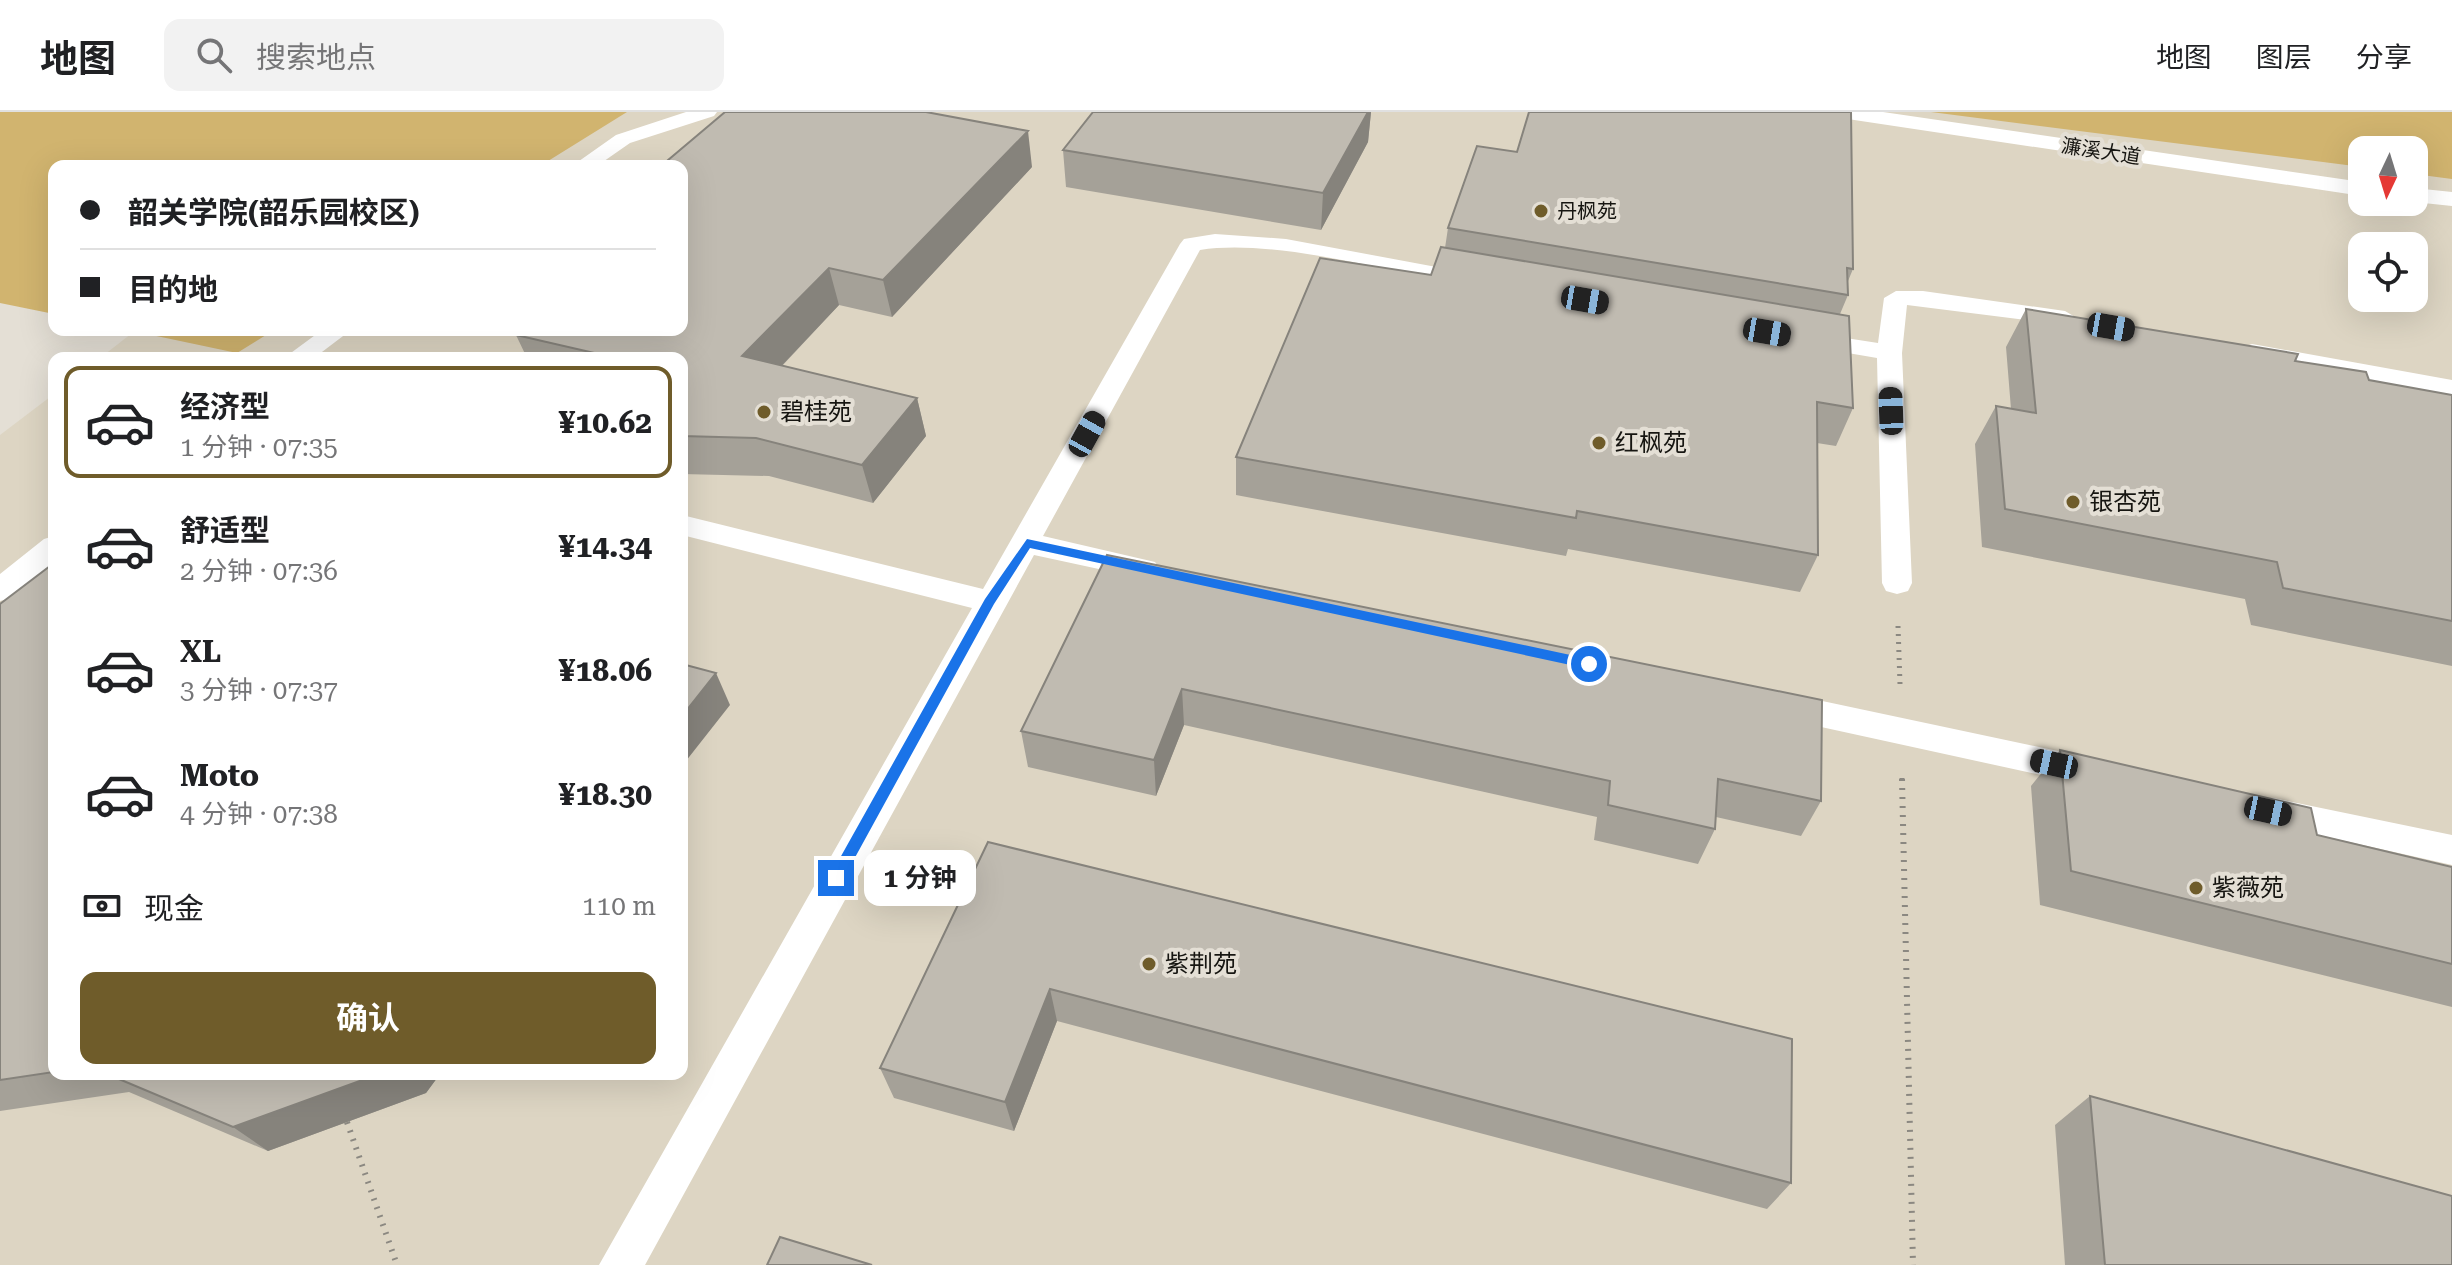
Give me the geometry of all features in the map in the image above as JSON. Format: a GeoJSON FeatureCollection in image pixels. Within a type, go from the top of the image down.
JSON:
{"type":"FeatureCollection","features":[{"type":"Feature","properties":{"kind":"lane"},"geometry":{"type":"LineString","coordinates":[[592,160],[623,139],[707,112]]}},
{"type":"Feature","properties":{"kind":"lane","name":"濂溪大道"},"geometry":{"type":"LineString","coordinates":[[1841,112],[2348,187]]}},
{"type":"Feature","properties":{"kind":"lane"},"geometry":{"type":"LineString","coordinates":[[2428,196],[2452,199]]}},
{"type":"Feature","properties":{"kind":"lane"},"geometry":{"type":"LineString","coordinates":[[621,1265],[1192,244],[1205,239],[1251,242],[1500,286]]}},
{"type":"Feature","properties":{"kind":"lane"},"geometry":{"type":"LineString","coordinates":[[1897,583],[1889,353],[1896,298],[1955,302],[2095,324]]}},
{"type":"Feature","properties":{"kind":"lane"},"geometry":{"type":"LineString","coordinates":[[1780,334],[1889,353]]}},
{"type":"Feature","properties":{"kind":"lane"},"geometry":{"type":"LineString","coordinates":[[306,352],[330,336]]}},
{"type":"Feature","properties":{"kind":"lane"},"geometry":{"type":"LineString","coordinates":[[2235,349],[2452,388]]}},
{"type":"Feature","properties":{"kind":"lane"},"geometry":{"type":"LineString","coordinates":[[688,526],[990,602]]}},
{"type":"Feature","properties":{"kind":"lane"},"geometry":{"type":"LineString","coordinates":[[1027,543],[1183,577]]}},
{"type":"Feature","properties":{"kind":"lane"},"geometry":{"type":"LineString","coordinates":[[0,590],[48,551]]}},
{"type":"Feature","properties":{"kind":"lane"},"geometry":{"type":"LineString","coordinates":[[1745,698],[2115,778]]}},
{"type":"Feature","properties":{"kind":"lane"},"geometry":{"type":"LineString","coordinates":[[2238,804],[2452,850]]}},
{"type":"Feature","properties":{"kind":"path"},"geometry":{"type":"LineString","coordinates":[[1897,583],[1913,1265]]}},
{"type":"Feature","properties":{"kind":"path"},"geometry":{"type":"LineString","coordinates":[[347,1122],[397,1265]]}},
{"type":"Feature","properties":{"kind":"shaded area"},"geometry":{"type":"Polygon","coordinates":[[[0,112],[627,112],[550,160],[48,160],[48,313],[0,303],[0,112]]]}},
{"type":"Feature","properties":{"kind":"shaded area"},"geometry":{"type":"Polygon","coordinates":[[[418,112],[2452,112],[2452,1265],[0,1265],[0,435],[48,399],[48,1080],[688,1080],[688,352],[108,352],[128,336],[688,336],[688,160],[356,160],[418,112]]]}},
{"type":"Feature","properties":{"kind":"shaded area"},"geometry":{"type":"Polygon","coordinates":[[[1931,112],[2452,112],[2452,179],[2428,176],[2428,136],[2348,136],[2348,165],[1931,112]]]}},
{"type":"Feature","properties":{"kind":"shaded area"},"geometry":{"type":"Polygon","coordinates":[[[156,336],[264,336],[239,352],[156,336]]]}},
{"type":"Feature","properties":{"kind":"building"},"geometry":{"type":"Polygon","coordinates":[[[725,112],[926,112],[1028,131],[883,280],[829,268],[742,356],[917,398],[862,465],[756,438],[688,436],[688,352],[590,352],[520,336],[688,336],[688,160],[668,160],[725,112]]]}},
{"type":"Feature","properties":{"kind":"building"},"geometry":{"type":"Polygon","coordinates":[[[1093,112],[1368,112],[1323,193],[1063,150],[1093,112]]]}},
{"type":"Feature","properties":{"kind":"building","name":"丹枫苑"},"geometry":{"type":"Polygon","coordinates":[[[1529,112],[1851,112],[1853,269],[1847,268],[1848,295],[1448,228],[1477,146],[1517,152],[1529,112]]]}},
{"type":"Feature","properties":{"kind":"building"},"geometry":{"type":"Polygon","coordinates":[[[1441,247],[1849,316],[1853,408],[1817,402],[1818,555],[1577,511],[1576,518],[1236,457],[1320,258],[1431,275],[1441,247]]]}},
{"type":"Feature","properties":{"kind":"building"},"geometry":{"type":"Polygon","coordinates":[[[2026,309],[2298,354],[2295,361],[2366,372],[2369,380],[2452,395],[2452,621],[2283,588],[2277,562],[2005,509],[1996,406],[2036,413],[2026,309]]]}},
{"type":"Feature","properties":{"kind":"building"},"geometry":{"type":"Polygon","coordinates":[[[1107,555],[1822,700],[1821,801],[1718,779],[1715,829],[1608,805],[1610,781],[1182,689],[1154,760],[1021,731],[1107,555]]]}},
{"type":"Feature","properties":{"kind":"building"},"geometry":{"type":"Polygon","coordinates":[[[48,568],[48,1073],[0,1080],[0,604],[48,568]]]}},
{"type":"Feature","properties":{"kind":"building"},"geometry":{"type":"Polygon","coordinates":[[[688,666],[716,673],[688,708],[688,666]]]}},
{"type":"Feature","properties":{"kind":"building"},"geometry":{"type":"Polygon","coordinates":[[[2060,750],[2311,808],[2317,835],[2452,867],[2452,964],[2071,871],[2060,750]]]}},
{"type":"Feature","properties":{"kind":"building"},"geometry":{"type":"Polygon","coordinates":[[[988,842],[1792,1039],[1791,1183],[1050,989],[1005,1102],[880,1068],[988,842]]]}},
{"type":"Feature","properties":{"kind":"building"},"geometry":{"type":"Polygon","coordinates":[[[121,1080],[362,1080],[233,1127],[121,1080]]]}},
{"type":"Feature","properties":{"kind":"building"},"geometry":{"type":"Polygon","coordinates":[[[2090,1096],[2452,1196],[2452,1265],[2105,1265],[2090,1096]]]}},
{"type":"Feature","properties":{"kind":"building"},"geometry":{"type":"Polygon","coordinates":[[[780,1237],[872,1265],[767,1265],[780,1237]]]}},
{"type":"Feature","properties":{"kind":"place","name":"丹枫苑"},"geometry":{"type":"Point","coordinates":[1541,211]}},
{"type":"Feature","properties":{"kind":"place","name":"碧桂苑"},"geometry":{"type":"Point","coordinates":[764,412]}},
{"type":"Feature","properties":{"kind":"place","name":"红枫苑"},"geometry":{"type":"Point","coordinates":[1599,443]}},
{"type":"Feature","properties":{"kind":"place","name":"银杏苑"},"geometry":{"type":"Point","coordinates":[2073,502]}},
{"type":"Feature","properties":{"kind":"place","name":"紫薇苑"},"geometry":{"type":"Point","coordinates":[2196,888]}},
{"type":"Feature","properties":{"kind":"place","name":"紫荆苑"},"geometry":{"type":"Point","coordinates":[1149,964]}},
{"type":"Feature","properties":{"kind":"route"},"geometry":{"type":"LineString","coordinates":[[836,878],[990,602],[1027,543],[1589,664]]}}]}
